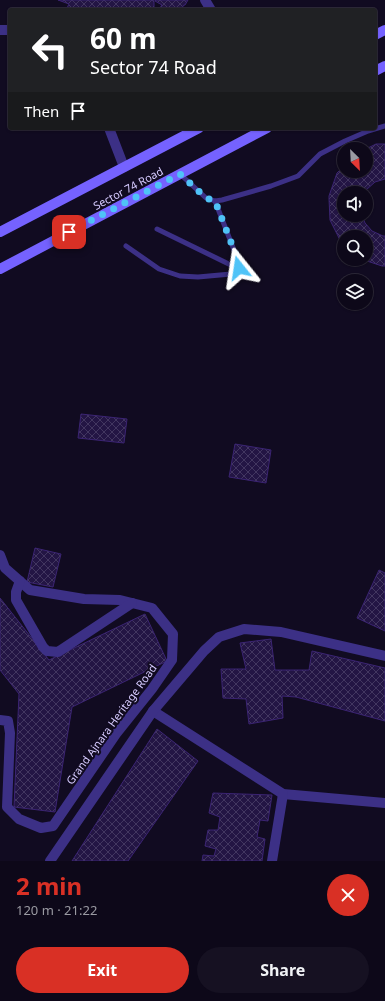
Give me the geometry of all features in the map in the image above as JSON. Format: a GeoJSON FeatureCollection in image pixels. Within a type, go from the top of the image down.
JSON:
{"type":"FeatureCollection","features":[{"type":"Feature","properties":{"kind":"street"},"geometry":{"type":"LineString","coordinates":[[110,130],[124,167]]}},
{"type":"Feature","properties":{"kind":"street","name":"Sector 74 Road"},"geometry":{"type":"LineString","coordinates":[[0,232],[195,130]]}},
{"type":"Feature","properties":{"kind":"street","name":"Sector 74 Road"},"geometry":{"type":"LineString","coordinates":[[0,268],[263,130]]}},
{"type":"Feature","properties":{"kind":"street","name":"Grand Ajnara Heritage Road"},"geometry":{"type":"LineString","coordinates":[[0,555],[5,568],[30,590],[84,599],[120,600],[152,608],[172,634],[172,660],[152,690],[116,734],[54,826],[41,828],[19,819],[7,807],[10,733],[8,721],[0,720]]}},
{"type":"Feature","properties":{"kind":"street"},"geometry":{"type":"LineString","coordinates":[[20,581],[16,592],[16,600],[43,647],[47,651],[58,652],[132,603]]}},
{"type":"Feature","properties":{"kind":"street"},"geometry":{"type":"LineString","coordinates":[[50,861],[153,711],[204,651],[219,638],[244,629],[281,632],[385,656]]}},
{"type":"Feature","properties":{"kind":"street"},"geometry":{"type":"LineString","coordinates":[[153,711],[282,794],[385,803]]}},
{"type":"Feature","properties":{"kind":"street"},"geometry":{"type":"LineString","coordinates":[[272,861],[282,794]]}},
{"type":"Feature","properties":{"kind":"lane"},"geometry":{"type":"LineString","coordinates":[[180,174],[206,198],[215,201],[222,200],[271,186],[298,176],[320,154],[345,141],[371,130]]}},
{"type":"Feature","properties":{"kind":"lane"},"geometry":{"type":"LineString","coordinates":[[126,246],[159,269],[180,276],[198,277],[231,274],[235,272],[239,268],[239,263],[215,201]]}},
{"type":"Feature","properties":{"kind":"lane"},"geometry":{"type":"LineString","coordinates":[[157,229],[239,268]]}},
{"type":"Feature","properties":{"kind":"building"},"geometry":{"type":"Polygon","coordinates":[[[58,0],[154,0],[154,8],[67,8],[69,4],[58,0]]]}},
{"type":"Feature","properties":{"kind":"building"},"geometry":{"type":"Polygon","coordinates":[[[188,0],[182,8],[160,8],[162,5],[155,1],[188,0]]]}},
{"type":"Feature","properties":{"kind":"building"},"geometry":{"type":"Polygon","coordinates":[[[385,144],[385,179],[375,182],[370,186],[337,186],[337,222],[365,222],[371,230],[337,230],[337,234],[330,220],[329,196],[337,173],[337,178],[373,178],[373,146],[385,144]]]}},
{"type":"Feature","properties":{"kind":"building"},"geometry":{"type":"Polygon","coordinates":[[[373,231],[385,236],[385,266],[373,263],[373,231]]]}},
{"type":"Feature","properties":{"kind":"building"},"geometry":{"type":"Polygon","coordinates":[[[81,414],[127,419],[124,443],[78,438],[81,414]]]}},
{"type":"Feature","properties":{"kind":"building"},"geometry":{"type":"Polygon","coordinates":[[[235,444],[271,450],[266,483],[229,477],[235,444]]]}},
{"type":"Feature","properties":{"kind":"building"},"geometry":{"type":"Polygon","coordinates":[[[35,548],[61,554],[53,587],[27,582],[35,548]]]}},
{"type":"Feature","properties":{"kind":"building"},"geometry":{"type":"Polygon","coordinates":[[[379,570],[385,573],[385,631],[357,618],[379,570]]]}},
{"type":"Feature","properties":{"kind":"building"},"geometry":{"type":"Polygon","coordinates":[[[0,598],[49,660],[145,614],[167,661],[72,707],[55,812],[14,807],[19,694],[0,670],[0,598]]]}},
{"type":"Feature","properties":{"kind":"building"},"geometry":{"type":"Polygon","coordinates":[[[271,639],[275,670],[309,670],[312,651],[385,668],[385,721],[296,697],[282,696],[283,718],[249,724],[246,699],[223,698],[221,669],[246,669],[240,643],[271,639]]]}},
{"type":"Feature","properties":{"kind":"building"},"geometry":{"type":"Polygon","coordinates":[[[157,729],[198,761],[128,861],[72,861],[157,729]]]}},
{"type":"Feature","properties":{"kind":"building"},"geometry":{"type":"Polygon","coordinates":[[[213,793],[272,795],[268,821],[260,820],[257,837],[265,839],[262,861],[202,861],[203,855],[214,856],[216,849],[205,846],[208,830],[218,830],[220,817],[209,813],[213,793]]]}},
{"type":"Feature","properties":{"kind":"route"},"geometry":{"type":"LineString","coordinates":[[69,232],[180,174],[206,198],[215,201],[239,263],[239,268]]}}]}
